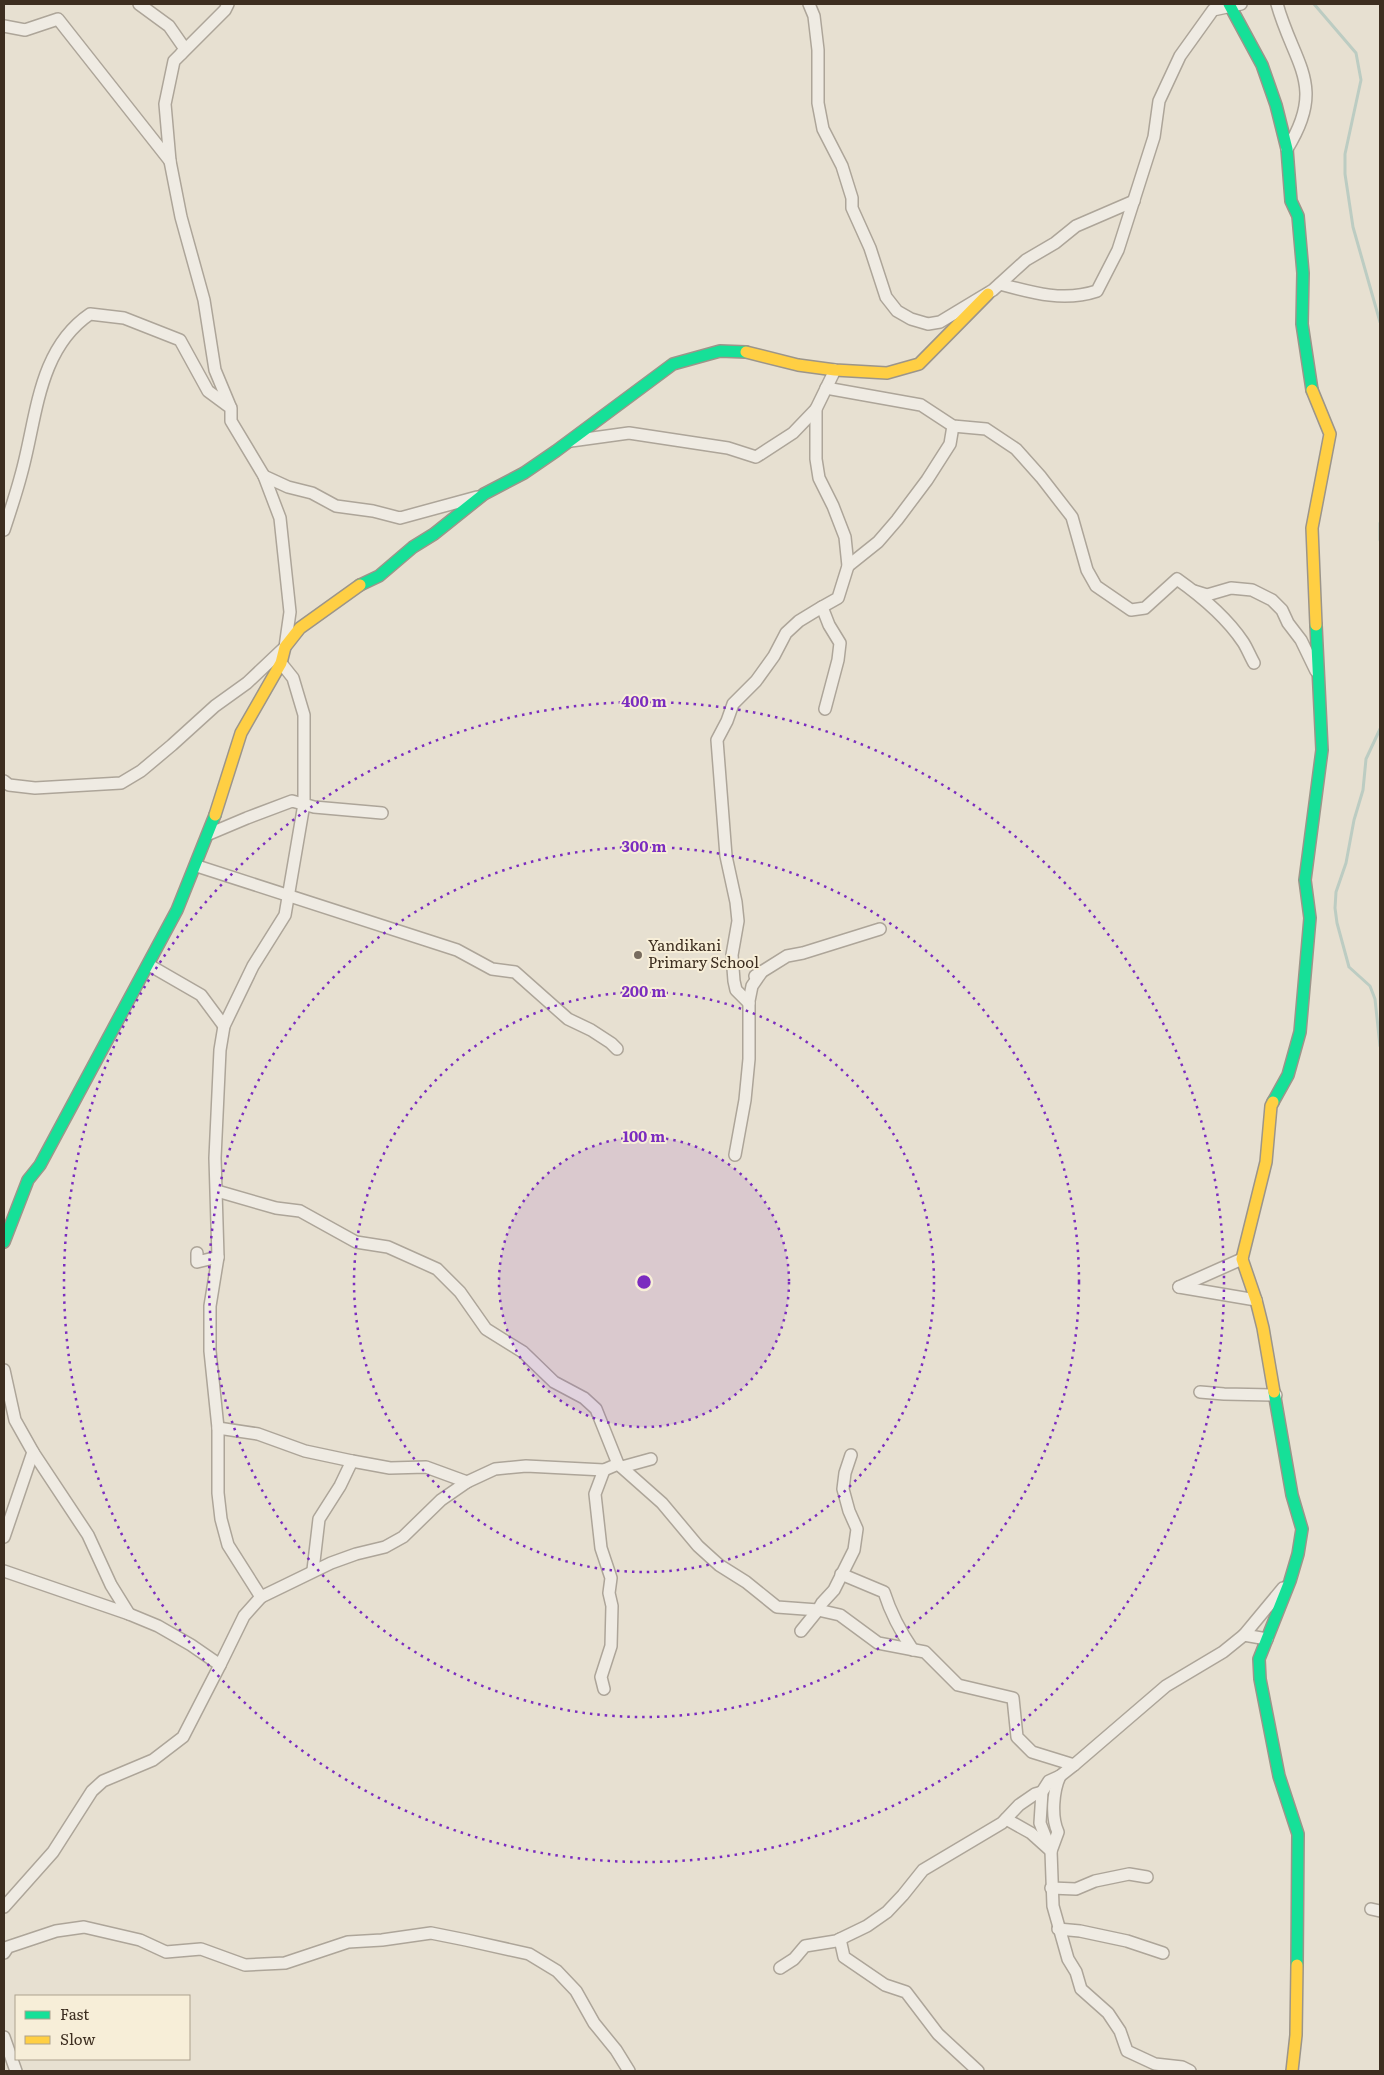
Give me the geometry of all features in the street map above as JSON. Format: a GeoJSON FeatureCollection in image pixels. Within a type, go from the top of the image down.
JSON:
{"type":"FeatureCollection","features":[{"type":"Feature","properties":{"kind":"street"},"geometry":{"type":"LineString","coordinates":[[4,1242],[28,1180],[40,1165],[99,1052],[149,965],[197,866],[241,733],[281,663],[290,612],[280,518],[264,476],[231,421],[231,408],[215,370],[204,300],[181,217],[170,162],[165,104],[174,61],[186,49],[169,26],[138,4]]}},
{"type":"Feature","properties":{"kind":"street"},"geometry":{"type":"LineString","coordinates":[[174,61],[226,10],[228,4]]}},
{"type":"Feature","properties":{"kind":"street"},"geometry":{"type":"LineString","coordinates":[[809,4],[814,16],[818,50],[818,108],[823,129],[842,166],[852,198],[852,208],[870,248],[888,301],[897,311],[928,324],[940,322],[988,294]]}},
{"type":"Feature","properties":{"kind":"street"},"geometry":{"type":"LineString","coordinates":[[1277,4],[1283,25],[1300,62],[1307,89],[1306,108],[1298,131],[1287,149]]}},
{"type":"Feature","properties":{"kind":"street"},"geometry":{"type":"LineString","coordinates":[[1000,284],[1044,296],[1081,296],[1096,291],[1118,250],[1154,136],[1160,101],[1180,56],[1213,10],[1234,5],[1262,65],[1276,105],[1287,149],[1291,200],[1298,216],[1303,274],[1302,324],[1312,392],[1330,434],[1312,528],[1322,750],[1305,880],[1310,918],[1300,1032],[1288,1075],[1271,1106],[1266,1162],[1242,1259],[1256,1300],[1276,1395],[1292,1495],[1302,1529],[1298,1554],[1290,1581],[1259,1659],[1260,1679],[1279,1776],[1298,1834],[1296,2035],[1292,2071]]}},
{"type":"Feature","properties":{"kind":"street"},"geometry":{"type":"LineString","coordinates":[[4,26],[25,30],[58,20],[170,162]]}},
{"type":"Feature","properties":{"kind":"street"},"geometry":{"type":"LineString","coordinates":[[4,781],[9,785],[35,788],[121,783],[141,772],[215,706],[248,683],[285,647],[300,628],[357,587],[379,576],[413,547],[434,534],[484,494],[524,473],[556,451],[673,364],[720,351],[745,352],[836,370],[887,373],[919,364],[988,294],[1026,260],[1054,243],[1076,226],[1134,201]]}},
{"type":"Feature","properties":{"kind":"street"},"geometry":{"type":"LineString","coordinates":[[4,530],[22,475],[48,365],[75,325],[90,314],[124,318],[180,340],[208,391],[231,408]]}},
{"type":"Feature","properties":{"kind":"street"},"geometry":{"type":"LineString","coordinates":[[566,442],[629,433],[728,448],[756,457],[793,432],[816,409],[836,370]]}},
{"type":"Feature","properties":{"kind":"street"},"geometry":{"type":"LineString","coordinates":[[826,388],[921,405],[953,426],[986,429],[1016,449],[1072,517],[1087,570],[1096,586],[1131,610],[1146,608],[1177,579],[1192,590],[1224,620],[1243,641],[1254,663]]}},
{"type":"Feature","properties":{"kind":"street"},"geometry":{"type":"LineString","coordinates":[[749,1003],[736,990],[732,955],[738,921],[726,856],[718,740],[733,704],[756,681],[774,656],[786,633],[799,621],[838,598],[848,566],[845,537],[833,506],[818,478],[816,409]]}},
{"type":"Feature","properties":{"kind":"street"},"geometry":{"type":"LineString","coordinates":[[848,566],[878,542],[902,514],[950,444],[953,426]]}},
{"type":"Feature","properties":{"kind":"street"},"geometry":{"type":"LineString","coordinates":[[264,476],[312,493],[336,506],[373,511],[400,518],[484,494]]}},
{"type":"Feature","properties":{"kind":"street"},"geometry":{"type":"LineString","coordinates":[[1192,590],[1206,595],[1231,588],[1252,590],[1272,600],[1282,610],[1288,624],[1301,640],[1318,676]]}},
{"type":"Feature","properties":{"kind":"street"},"geometry":{"type":"LineString","coordinates":[[822,607],[829,625],[840,643],[838,660],[825,710]]}},
{"type":"Feature","properties":{"kind":"street"},"geometry":{"type":"LineString","coordinates":[[261,1597],[228,1545],[222,1519],[218,1493],[218,1428],[210,1352],[210,1315],[218,1257],[215,1149],[220,1050],[224,1026],[253,966],[285,915],[304,804],[304,715],[294,678],[281,663]]}},
{"type":"Feature","properties":{"kind":"street"},"geometry":{"type":"LineString","coordinates":[[209,834],[292,801],[382,813]]}},
{"type":"Feature","properties":{"kind":"street"},"geometry":{"type":"LineString","coordinates":[[197,866],[456,950],[492,969],[515,972],[568,1019],[591,1030],[617,1049]]}},
{"type":"Feature","properties":{"kind":"street"},"geometry":{"type":"LineString","coordinates":[[736,990],[787,956],[803,953],[880,929]]}},
{"type":"Feature","properties":{"kind":"street"},"geometry":{"type":"LineString","coordinates":[[149,965],[201,995],[224,1026]]}},
{"type":"Feature","properties":{"kind":"street"},"geometry":{"type":"LineString","coordinates":[[735,1155],[745,1100],[749,1059],[749,1003],[752,986],[761,973]]}},
{"type":"Feature","properties":{"kind":"street"},"geometry":{"type":"LineString","coordinates":[[217,1192],[276,1208],[300,1211],[356,1242],[388,1247],[437,1269],[460,1292],[486,1330],[523,1352],[554,1382],[584,1398],[596,1409],[620,1466],[662,1503],[698,1546],[718,1565],[746,1582],[777,1607],[818,1610],[840,1615],[878,1643],[925,1652],[958,1684],[1013,1698],[1017,1737],[1032,1752],[1074,1765]]}},
{"type":"Feature","properties":{"kind":"street"},"geometry":{"type":"LineString","coordinates":[[197,1253],[197,1262],[218,1257]]}},
{"type":"Feature","properties":{"kind":"street"},"geometry":{"type":"LineString","coordinates":[[1242,1259],[1179,1286],[1256,1300]]}},
{"type":"Feature","properties":{"kind":"street"},"geometry":{"type":"LineString","coordinates":[[4,1370],[15,1420],[32,1452],[88,1535],[111,1585],[129,1614]]}},
{"type":"Feature","properties":{"kind":"street"},"geometry":{"type":"LineString","coordinates":[[1200,1392],[1276,1395]]}},
{"type":"Feature","properties":{"kind":"street"},"geometry":{"type":"LineString","coordinates":[[218,1428],[258,1434],[305,1451],[390,1468],[426,1466],[467,1482]]}},
{"type":"Feature","properties":{"kind":"street"},"geometry":{"type":"LineString","coordinates":[[4,1538],[32,1452]]}},
{"type":"Feature","properties":{"kind":"street"},"geometry":{"type":"LineString","coordinates":[[801,1631],[834,1590],[854,1550],[857,1529],[849,1511],[843,1489],[845,1473],[852,1455]]}},
{"type":"Feature","properties":{"kind":"street"},"geometry":{"type":"LineString","coordinates":[[4,1907],[53,1852],[92,1791],[103,1781],[153,1760],[183,1737],[244,1616],[261,1597],[313,1570],[356,1554],[385,1547],[403,1537],[440,1500],[467,1482],[495,1469],[526,1466],[604,1470],[650,1459]]}},
{"type":"Feature","properties":{"kind":"street"},"geometry":{"type":"LineString","coordinates":[[313,1570],[319,1519],[340,1486],[352,1461]]}},
{"type":"Feature","properties":{"kind":"street"},"geometry":{"type":"LineString","coordinates":[[604,1470],[595,1494],[601,1548],[611,1578],[609,1593],[612,1606],[611,1646],[601,1677],[604,1689]]}},
{"type":"Feature","properties":{"kind":"street"},"geometry":{"type":"LineString","coordinates":[[4,1570],[158,1626],[220,1666]]}},
{"type":"Feature","properties":{"kind":"street"},"geometry":{"type":"LineString","coordinates":[[842,1574],[884,1592],[890,1613],[900,1632],[913,1650]]}},
{"type":"Feature","properties":{"kind":"street"},"geometry":{"type":"LineString","coordinates":[[1051,1851],[1040,1823],[1042,1792],[1049,1781],[1060,1776],[1074,1765],[1166,1686],[1223,1652],[1244,1635],[1290,1581]]}},
{"type":"Feature","properties":{"kind":"street"},"geometry":{"type":"LineString","coordinates":[[1244,1635],[1267,1639]]}},
{"type":"Feature","properties":{"kind":"street"},"geometry":{"type":"LineString","coordinates":[[1060,1776],[1055,1786],[1055,1825],[1058,1832],[1051,1851],[1051,1888],[1058,1929],[1081,1989],[1108,2013],[1120,2031],[1127,2051],[1155,2064],[1182,2067],[1190,2071]]}},
{"type":"Feature","properties":{"kind":"street"},"geometry":{"type":"LineString","coordinates":[[780,1968],[794,1959],[805,1946],[840,1940],[867,1926],[887,1912],[923,1870],[954,1853],[1006,1819],[1019,1805],[1034,1794],[1042,1792]]}},
{"type":"Feature","properties":{"kind":"street"},"geometry":{"type":"LineString","coordinates":[[1006,1819],[1031,1833],[1051,1851]]}},
{"type":"Feature","properties":{"kind":"street"},"geometry":{"type":"LineString","coordinates":[[1051,1888],[1076,1889],[1095,1881],[1129,1874],[1147,1877]]}},
{"type":"Feature","properties":{"kind":"street"},"geometry":{"type":"LineString","coordinates":[[4,1953],[8,1947],[56,1931],[84,1927],[140,1940],[166,1952],[201,1949],[246,1964],[285,1963],[348,1942],[382,1940],[431,1933],[529,1954],[557,1971],[576,1991],[594,2023],[630,2071]]}},
{"type":"Feature","properties":{"kind":"street"},"geometry":{"type":"LineString","coordinates":[[1058,1929],[1080,1931],[1127,1941],[1163,1953]]}},
{"type":"Feature","properties":{"kind":"street"},"geometry":{"type":"LineString","coordinates":[[840,1940],[844,1957],[885,1986],[906,1992],[938,2034],[978,2071]]}},
{"type":"Feature","properties":{"kind":"street"},"geometry":{"type":"LineString","coordinates":[[4,2039],[16,2071]]}},
{"type":"Feature","properties":{"kind":"waterway"},"geometry":{"type":"LineString","coordinates":[[1314,4],[1356,53],[1361,80],[1345,154],[1345,174],[1353,227],[1380,322]]}},
{"type":"Feature","properties":{"kind":"waterway"},"geometry":{"type":"LineString","coordinates":[[1380,523],[1380,540]]}},
{"type":"Feature","properties":{"kind":"waterway"},"geometry":{"type":"LineString","coordinates":[[1380,729],[1366,759],[1363,790],[1354,820],[1346,863],[1336,892],[1335,908],[1337,923],[1349,967],[1370,986],[1375,999],[1380,1046]]}},
{"type":"Feature","properties":{"kind":"traffic: fast"},"geometry":{"type":"LineString","coordinates":[[1229,4],[1262,65],[1276,105],[1287,149],[1291,201],[1298,216],[1303,273],[1302,324],[1312,390]]}},
{"type":"Feature","properties":{"kind":"traffic: fast"},"geometry":{"type":"LineString","coordinates":[[360,585],[379,576],[413,547],[434,534],[484,494],[524,473],[556,451],[673,364],[720,351],[746,352]]}},
{"type":"Feature","properties":{"kind":"traffic: fast"},"geometry":{"type":"LineString","coordinates":[[1273,1102],[1288,1075],[1300,1032],[1310,918],[1305,880],[1322,750],[1316,625]]}},
{"type":"Feature","properties":{"kind":"traffic: fast"},"geometry":{"type":"LineString","coordinates":[[4,1242],[28,1180],[40,1165],[177,910],[215,815]]}},
{"type":"Feature","properties":{"kind":"traffic: fast"},"geometry":{"type":"LineString","coordinates":[[1274,1392],[1292,1495],[1302,1529],[1298,1554],[1290,1581],[1259,1659],[1260,1679],[1279,1776],[1298,1834],[1297,1965]]}},
{"type":"Feature","properties":{"kind":"traffic: slow"},"geometry":{"type":"LineString","coordinates":[[746,352],[798,365],[835,370],[887,373],[919,364],[988,294]]}},
{"type":"Feature","properties":{"kind":"traffic: slow"},"geometry":{"type":"LineString","coordinates":[[1312,390],[1330,434],[1312,528],[1316,625]]}},
{"type":"Feature","properties":{"kind":"traffic: slow"},"geometry":{"type":"LineString","coordinates":[[215,815],[241,733],[281,663],[285,647],[300,628],[360,585]]}},
{"type":"Feature","properties":{"kind":"traffic: slow"},"geometry":{"type":"LineString","coordinates":[[1273,1102],[1271,1106],[1266,1162],[1242,1259],[1263,1328],[1274,1392]]}},
{"type":"Feature","properties":{"kind":"traffic: slow"},"geometry":{"type":"LineString","coordinates":[[1292,2071],[1296,2035],[1297,1965]]}},
{"type":"Feature","properties":{"kind":"place","name":"Yandikani Primary School"},"geometry":{"type":"Point","coordinates":[638,955]}}]}
